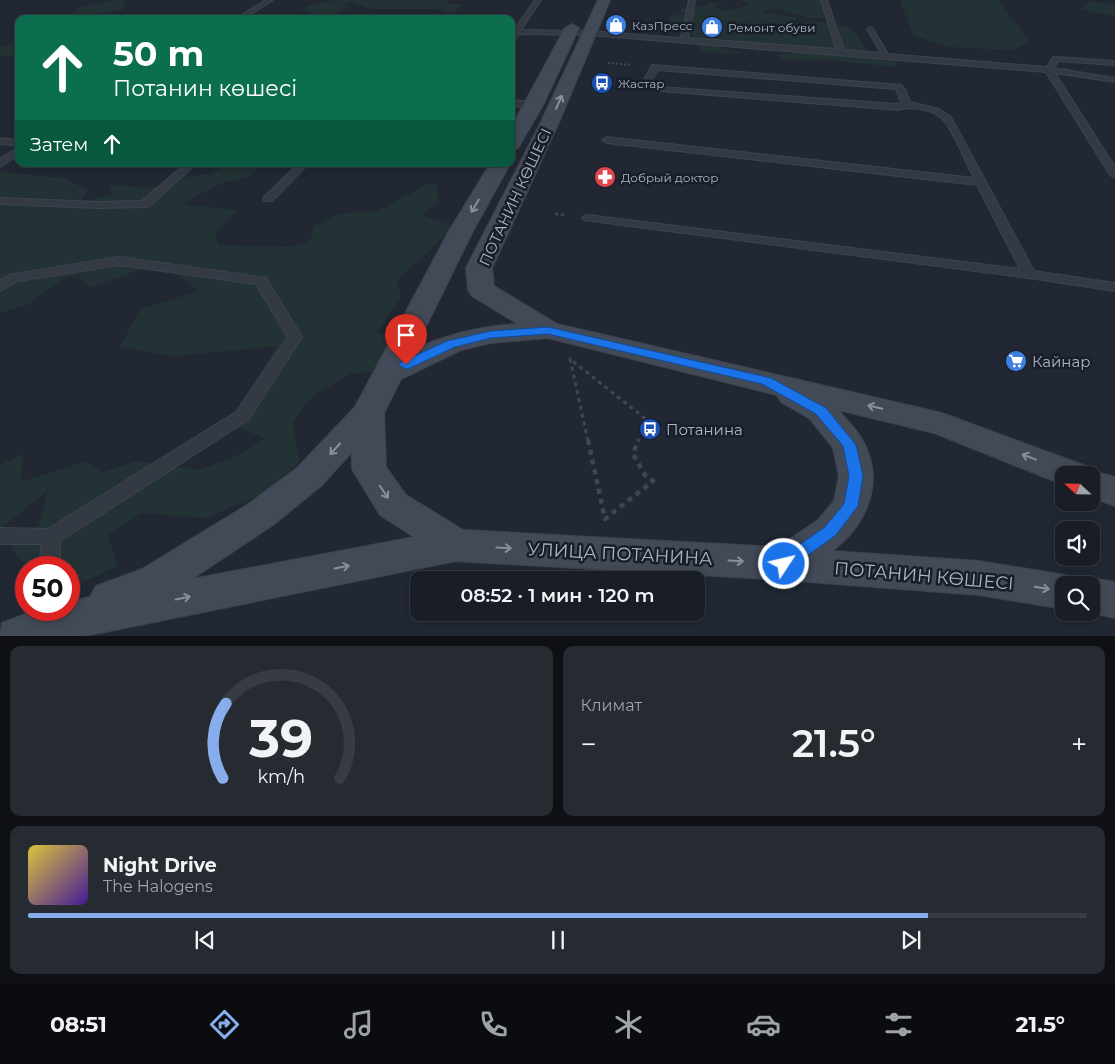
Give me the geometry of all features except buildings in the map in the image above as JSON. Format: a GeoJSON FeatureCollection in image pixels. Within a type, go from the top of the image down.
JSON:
{"type":"FeatureCollection","features":[{"type":"Feature","properties":{"kind":"main road","name":"ПОТАНИН КӨШЕСІ"},"geometry":{"type":"LineString","coordinates":[[515,137],[579,33],[604,0]]}},
{"type":"Feature","properties":{"kind":"main road","name":"ПОТАНИН КӨШЕСІ"},"geometry":{"type":"LineString","coordinates":[[578,16],[579,33],[550,122],[479,268],[481,290],[548,330],[942,424],[1055,468]]}},
{"type":"Feature","properties":{"kind":"main road","name":"ПОТАНИН КӨШЕСІ"},"geometry":{"type":"LineString","coordinates":[[368,413],[461,231],[498,167]]}},
{"type":"Feature","properties":{"kind":"main road"},"geometry":{"type":"LineString","coordinates":[[390,372],[451,344],[491,334],[548,330]]}},
{"type":"Feature","properties":{"kind":"main road"},"geometry":{"type":"LineString","coordinates":[[766,381],[821,411],[849,445],[856,476],[851,506],[830,531],[784,564]]}},
{"type":"Feature","properties":{"kind":"main road"},"geometry":{"type":"LineString","coordinates":[[368,413],[369,469],[393,505],[456,545]]}},
{"type":"Feature","properties":{"kind":"main road"},"geometry":{"type":"LineString","coordinates":[[38,623],[156,581],[260,515],[309,477],[368,413]]}},
{"type":"Feature","properties":{"kind":"main road"},"geometry":{"type":"LineString","coordinates":[[1100,486],[1115,492]]}},
{"type":"Feature","properties":{"kind":"main road"},"geometry":{"type":"LineString","coordinates":[[38,623],[456,545]]}},
{"type":"Feature","properties":{"kind":"main road","name":"УЛИЦА ПОТАНИНА"},"geometry":{"type":"LineString","coordinates":[[456,545],[784,564]]}},
{"type":"Feature","properties":{"kind":"main road","name":"ПОТАНИН КӨШЕСІ"},"geometry":{"type":"LineString","coordinates":[[784,564],[979,578],[1055,591]]}},
{"type":"Feature","properties":{"kind":"main road"},"geometry":{"type":"LineString","coordinates":[[1100,598],[1115,600]]}},
{"type":"Feature","properties":{"kind":"lane"},"geometry":{"type":"LineString","coordinates":[[245,15],[270,0]]}},
{"type":"Feature","properties":{"kind":"lane"},"geometry":{"type":"LineString","coordinates":[[515,32],[538,0]]}},
{"type":"Feature","properties":{"kind":"lane"},"geometry":{"type":"LineString","coordinates":[[684,40],[692,0]]}},
{"type":"Feature","properties":{"kind":"lane"},"geometry":{"type":"LineString","coordinates":[[824,0],[841,52]]}},
{"type":"Feature","properties":{"kind":"lane"},"geometry":{"type":"LineString","coordinates":[[870,29],[886,56]]}},
{"type":"Feature","properties":{"kind":"lane"},"geometry":{"type":"LineString","coordinates":[[515,35],[579,33],[684,40],[1048,70],[1115,80]]}},
{"type":"Feature","properties":{"kind":"lane"},"geometry":{"type":"LineString","coordinates":[[1048,70],[1056,59],[1115,63]]}},
{"type":"Feature","properties":{"kind":"lane"},"geometry":{"type":"LineString","coordinates":[[906,104],[902,91],[890,86],[655,67],[645,85],[660,89],[898,107],[906,104],[936,111],[948,119],[1029,274]]}},
{"type":"Feature","properties":{"kind":"lane"},"geometry":{"type":"LineString","coordinates":[[1048,70],[1115,175]]}},
{"type":"Feature","properties":{"kind":"lane"},"geometry":{"type":"LineString","coordinates":[[515,103],[534,105]]}},
{"type":"Feature","properties":{"kind":"lane"},"geometry":{"type":"LineString","coordinates":[[608,140],[980,182]]}},
{"type":"Feature","properties":{"kind":"lane"},"geometry":{"type":"LineString","coordinates":[[0,141],[15,143]]}},
{"type":"Feature","properties":{"kind":"lane"},"geometry":{"type":"LineString","coordinates":[[0,164],[15,153]]}},
{"type":"Feature","properties":{"kind":"lane"},"geometry":{"type":"LineString","coordinates":[[0,201],[99,205],[145,204],[188,167]]}},
{"type":"Feature","properties":{"kind":"lane"},"geometry":{"type":"LineString","coordinates":[[268,200],[300,167]]}},
{"type":"Feature","properties":{"kind":"lane"},"geometry":{"type":"LineString","coordinates":[[588,218],[1029,274],[1115,287]]}},
{"type":"Feature","properties":{"kind":"lane"},"geometry":{"type":"LineString","coordinates":[[0,286],[14,278],[119,261],[261,281],[295,337],[242,416],[51,537],[0,536]]}},
{"type":"Feature","properties":{"kind":"lane"},"geometry":{"type":"LineString","coordinates":[[50,556],[51,537]]}},
{"type":"Feature","properties":{"kind":"path"},"geometry":{"type":"LineString","coordinates":[[570,359],[652,424],[638,440],[633,454],[645,475],[653,481],[605,519],[574,378],[570,359]]}},
{"type":"Feature","properties":{"kind":"shaded area"},"geometry":{"type":"Polygon","coordinates":[[[112,0],[126,0],[122,10],[95,15],[71,15],[79,8],[112,0]]]}},
{"type":"Feature","properties":{"kind":"shaded area"},"geometry":{"type":"Polygon","coordinates":[[[336,0],[445,0],[449,4],[463,4],[451,15],[444,10],[435,9],[370,9],[352,2],[344,4],[346,8],[332,15],[307,15],[313,13],[302,9],[310,5],[336,0]]]}},
{"type":"Feature","properties":{"kind":"shaded area"},"geometry":{"type":"Polygon","coordinates":[[[740,0],[821,0],[827,18],[809,18],[779,9],[762,12],[798,18],[793,22],[797,23],[816,22],[851,27],[871,55],[897,61],[896,67],[819,59],[814,61],[781,59],[777,55],[801,52],[773,49],[758,53],[741,46],[729,45],[719,48],[741,52],[727,54],[708,52],[699,49],[690,32],[668,23],[669,16],[689,13],[681,12],[682,8],[710,3],[727,4],[714,6],[714,8],[726,11],[751,5],[740,0]]]}},
{"type":"Feature","properties":{"kind":"shaded area"},"geometry":{"type":"Polygon","coordinates":[[[900,0],[998,0],[1030,42],[1013,50],[947,47],[913,35],[900,0]]]}},
{"type":"Feature","properties":{"kind":"shaded area"},"geometry":{"type":"Polygon","coordinates":[[[1090,1],[1115,5],[1115,16],[1080,10],[1090,1]]]}},
{"type":"Feature","properties":{"kind":"shaded area"},"geometry":{"type":"Polygon","coordinates":[[[15,41],[15,56],[0,56],[0,47],[7,46],[15,41]]]}},
{"type":"Feature","properties":{"kind":"shaded area"},"geometry":{"type":"Polygon","coordinates":[[[222,167],[258,167],[249,177],[224,182],[181,204],[237,210],[215,233],[218,245],[289,247],[310,242],[314,226],[341,213],[377,212],[427,184],[437,185],[438,203],[422,215],[454,227],[397,281],[401,298],[377,332],[393,338],[383,371],[350,374],[313,396],[293,421],[299,462],[265,493],[205,518],[141,513],[108,536],[118,566],[80,583],[80,556],[18,556],[10,548],[39,525],[48,490],[0,529],[0,465],[23,454],[21,482],[86,461],[104,472],[136,461],[199,470],[236,456],[265,439],[230,422],[277,346],[173,356],[120,347],[140,309],[199,291],[160,263],[90,287],[78,275],[64,278],[29,304],[0,313],[0,172],[63,178],[88,190],[81,202],[113,194],[109,185],[154,188],[184,177],[211,174],[222,167]]]}},
{"type":"Feature","properties":{"kind":"place","name":"КазПресс"},"geometry":{"type":"Point","coordinates":[616,25]}},
{"type":"Feature","properties":{"kind":"place","name":"Ремонт обуви"},"geometry":{"type":"Point","coordinates":[712,27]}},
{"type":"Feature","properties":{"kind":"place","name":"Жастар"},"geometry":{"type":"Point","coordinates":[602,83]}},
{"type":"Feature","properties":{"kind":"place","name":"Добрый доктор"},"geometry":{"type":"Point","coordinates":[605,177]}},
{"type":"Feature","properties":{"kind":"place","name":"Кайнар"},"geometry":{"type":"Point","coordinates":[1016,361]}},
{"type":"Feature","properties":{"kind":"place","name":"Потанина"},"geometry":{"type":"Point","coordinates":[650,429]}},
{"type":"Feature","properties":{"kind":"route"},"geometry":{"type":"LineString","coordinates":[[406,365],[451,344],[491,334],[548,330],[766,381],[821,411],[849,445],[856,476],[851,506],[830,531],[784,564]]}}]}
